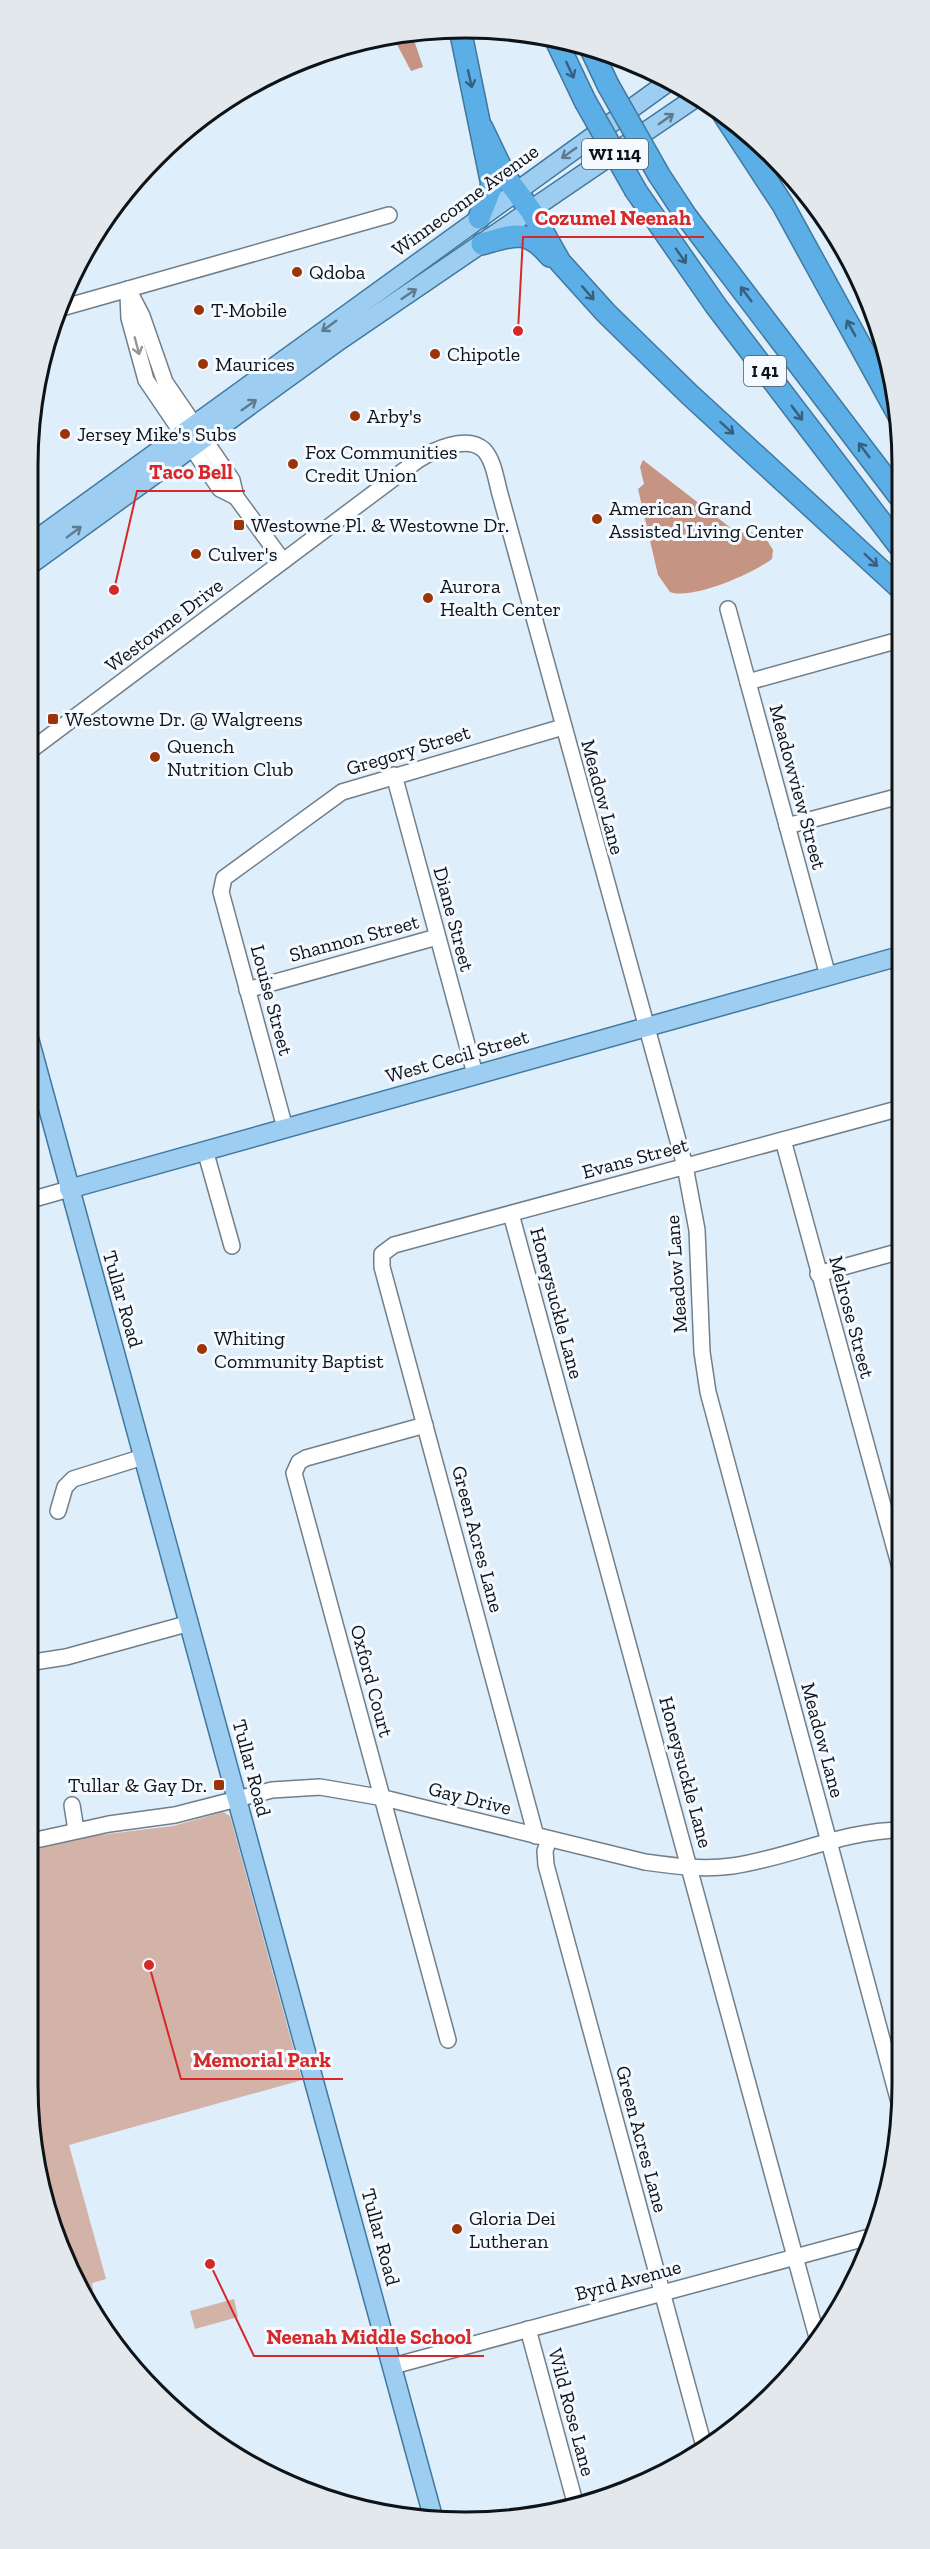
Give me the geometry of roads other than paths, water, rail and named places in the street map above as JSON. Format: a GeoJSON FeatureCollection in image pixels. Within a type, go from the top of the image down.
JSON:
{"type":"FeatureCollection","features":[{"type":"Feature","properties":{"kind":"highway"},"geometry":{"type":"LineString","coordinates":[[462,38],[492,185],[478,218]]}},
{"type":"Feature","properties":{"kind":"highway","name":"I 41"},"geometry":{"type":"LineString","coordinates":[[560,49],[585,101],[636,191],[716,306],[892,537]]}},
{"type":"Feature","properties":{"kind":"highway","name":"I 41"},"geometry":{"type":"LineString","coordinates":[[595,58],[659,175],[686,216],[892,487]]}},
{"type":"Feature","properties":{"kind":"highway"},"geometry":{"type":"LineString","coordinates":[[482,128],[505,176],[531,211],[560,262],[639,347],[892,581]]}},
{"type":"Feature","properties":{"kind":"highway"},"geometry":{"type":"LineString","coordinates":[[738,137],[783,205],[886,392]]}},
{"type":"Feature","properties":{"kind":"highway"},"geometry":{"type":"LineString","coordinates":[[769,165],[779,181],[783,205]]}},
{"type":"Feature","properties":{"kind":"highway"},"geometry":{"type":"LineString","coordinates":[[482,244],[513,236],[525,236],[539,243],[552,258],[560,262]]}},
{"type":"Feature","properties":{"kind":"main road","name":"Winneconne Avenue"},"geometry":{"type":"LineString","coordinates":[[38,558],[192,436],[478,218],[662,86]]}},
{"type":"Feature","properties":{"kind":"main road","name":"Winneconne Avenue"},"geometry":{"type":"LineString","coordinates":[[38,539],[340,340],[690,102]]}},
{"type":"Feature","properties":{"kind":"main road","name":"West Cecil Street"},"geometry":{"type":"LineString","coordinates":[[69,1190],[892,958]]}},
{"type":"Feature","properties":{"kind":"main road","name":"Tullar Road"},"geometry":{"type":"LineString","coordinates":[[38,1073],[431,2510]]}},
{"type":"Feature","properties":{"kind":"street"},"geometry":{"type":"LineString","coordinates":[[68,306],[389,215]]}},
{"type":"Feature","properties":{"kind":"street"},"geometry":{"type":"LineString","coordinates":[[128,289],[142,316],[165,382],[220,489],[236,497],[283,561]]}},
{"type":"Feature","properties":{"kind":"street","name":"Westowne Drive"},"geometry":{"type":"LineString","coordinates":[[38,745],[432,452],[456,445],[478,447]]}},
{"type":"Feature","properties":{"kind":"street","name":"Meadow Lane"},"geometry":{"type":"LineString","coordinates":[[478,447],[484,450],[492,464],[685,1166],[697,1230],[702,1352],[708,1392],[892,2077]]}},
{"type":"Feature","properties":{"kind":"street","name":"Meadowview Street"},"geometry":{"type":"LineString","coordinates":[[728,609],[828,976]]}},
{"type":"Feature","properties":{"kind":"street"},"geometry":{"type":"LineString","coordinates":[[748,682],[892,642]]}},
{"type":"Feature","properties":{"kind":"street","name":"Gregory Street"},"geometry":{"type":"LineString","coordinates":[[222,882],[336,795],[351,788],[563,727]]}},
{"type":"Feature","properties":{"kind":"street","name":"Diane Street"},"geometry":{"type":"LineString","coordinates":[[394,775],[475,1074]]}},
{"type":"Feature","properties":{"kind":"street"},"geometry":{"type":"LineString","coordinates":[[787,826],[892,798]]}},
{"type":"Feature","properties":{"kind":"street","name":"Louise Street"},"geometry":{"type":"LineString","coordinates":[[222,882],[221,892],[285,1128]]}},
{"type":"Feature","properties":{"kind":"street","name":"Shannon Street"},"geometry":{"type":"LineString","coordinates":[[247,990],[437,937]]}},
{"type":"Feature","properties":{"kind":"street","name":"Evans Street"},"geometry":{"type":"LineString","coordinates":[[382,1254],[394,1245],[892,1110]]}},
{"type":"Feature","properties":{"kind":"street","name":"Melrose Street"},"geometry":{"type":"LineString","coordinates":[[783,1140],[892,1539]]}},
{"type":"Feature","properties":{"kind":"street"},"geometry":{"type":"LineString","coordinates":[[205,1150],[232,1246]]}},
{"type":"Feature","properties":{"kind":"street","name":"West Cecil Street"},"geometry":{"type":"LineString","coordinates":[[38,1198],[69,1190]]}},
{"type":"Feature","properties":{"kind":"street","name":"Honeysuckle Lane"},"geometry":{"type":"LineString","coordinates":[[511,1214],[815,2329]]}},
{"type":"Feature","properties":{"kind":"street"},"geometry":{"type":"LineString","coordinates":[[818,1274],[892,1253]]}},
{"type":"Feature","properties":{"kind":"street","name":"Green Acres Lane"},"geometry":{"type":"LineString","coordinates":[[382,1254],[382,1266],[425,1425],[543,1837],[546,1866],[702,2440]]}},
{"type":"Feature","properties":{"kind":"street","name":"Oxford Court"},"geometry":{"type":"LineString","coordinates":[[425,1425],[306,1458],[294,1470],[448,2040]]}},
{"type":"Feature","properties":{"kind":"street"},"geometry":{"type":"LineString","coordinates":[[58,1511],[65,1487],[73,1479],[144,1457]]}},
{"type":"Feature","properties":{"kind":"street"},"geometry":{"type":"LineString","coordinates":[[38,1661],[66,1657],[190,1623]]}},
{"type":"Feature","properties":{"kind":"street","name":"Gay Drive"},"geometry":{"type":"LineString","coordinates":[[38,1839],[76,1830],[168,1816],[272,1790],[303,1786],[338,1789],[384,1798],[645,1862],[690,1868],[732,1866],[867,1832],[892,1831]]}},
{"type":"Feature","properties":{"kind":"street"},"geometry":{"type":"LineString","coordinates":[[72,1805],[76,1830]]}},
{"type":"Feature","properties":{"kind":"street","name":"Byrd Avenue"},"geometry":{"type":"LineString","coordinates":[[393,2366],[863,2239]]}},
{"type":"Feature","properties":{"kind":"street","name":"Wild Rose Lane"},"geometry":{"type":"LineString","coordinates":[[528,2329],[574,2497]]}},
{"type":"Feature","properties":{"kind":"place","name":"Qdoba"},"geometry":{"type":"Point","coordinates":[297,272]}},
{"type":"Feature","properties":{"kind":"place","name":"T-Mobile"},"geometry":{"type":"Point","coordinates":[199,310]}},
{"type":"Feature","properties":{"kind":"place","name":"Cozumel Neenah"},"geometry":{"type":"Point","coordinates":[518,331]}},
{"type":"Feature","properties":{"kind":"place","name":"Chipotle"},"geometry":{"type":"Point","coordinates":[435,354]}},
{"type":"Feature","properties":{"kind":"place","name":"Maurices"},"geometry":{"type":"Point","coordinates":[203,364]}},
{"type":"Feature","properties":{"kind":"place","name":"Arby's"},"geometry":{"type":"Point","coordinates":[355,416]}},
{"type":"Feature","properties":{"kind":"place","name":"Jersey Mike's Subs"},"geometry":{"type":"Point","coordinates":[65,434]}},
{"type":"Feature","properties":{"kind":"place","name":"Fox Communities Credit Union"},"geometry":{"type":"Point","coordinates":[293,464]}},
{"type":"Feature","properties":{"kind":"place","name":"American Grand Assisted Living Center"},"geometry":{"type":"Point","coordinates":[597,519]}},
{"type":"Feature","properties":{"kind":"place","name":"Westowne Pl. & Westowne Dr."},"geometry":{"type":"Point","coordinates":[239,525]}},
{"type":"Feature","properties":{"kind":"place","name":"Culver's"},"geometry":{"type":"Point","coordinates":[196,554]}},
{"type":"Feature","properties":{"kind":"place","name":"Taco Bell"},"geometry":{"type":"Point","coordinates":[114,590]}},
{"type":"Feature","properties":{"kind":"place","name":"Aurora Health Center"},"geometry":{"type":"Point","coordinates":[428,598]}},
{"type":"Feature","properties":{"kind":"place","name":"Westowne Dr. @ Walgreens"},"geometry":{"type":"Point","coordinates":[53,719]}},
{"type":"Feature","properties":{"kind":"place","name":"Quench Nutrition Club"},"geometry":{"type":"Point","coordinates":[155,757]}},
{"type":"Feature","properties":{"kind":"place","name":"Whiting Community Baptist"},"geometry":{"type":"Point","coordinates":[202,1349]}},
{"type":"Feature","properties":{"kind":"place","name":"Tullar & Gay Dr."},"geometry":{"type":"Point","coordinates":[219,1785]}},
{"type":"Feature","properties":{"kind":"place","name":"Memorial Park"},"geometry":{"type":"Point","coordinates":[149,1965]}},
{"type":"Feature","properties":{"kind":"place","name":"Gloria Dei Lutheran"},"geometry":{"type":"Point","coordinates":[457,2229]}},
{"type":"Feature","properties":{"kind":"place","name":"Neenah Middle School"},"geometry":{"type":"Point","coordinates":[210,2264]}}]}
